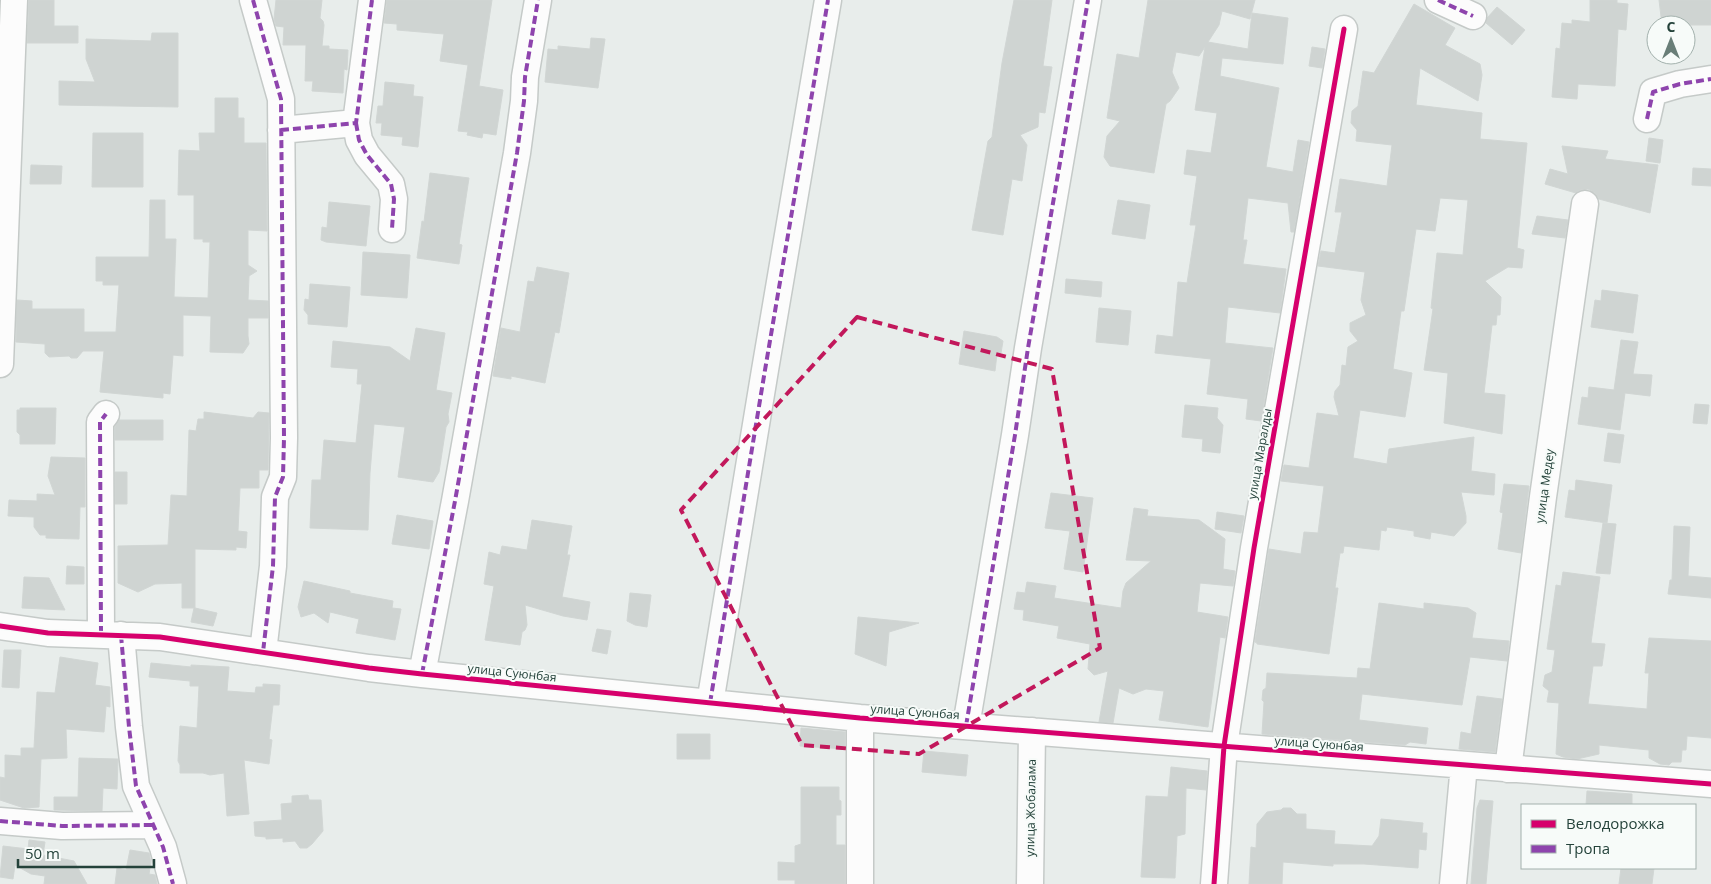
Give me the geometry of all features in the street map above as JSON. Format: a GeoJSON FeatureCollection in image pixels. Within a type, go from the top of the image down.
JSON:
{"type":"FeatureCollection","features":[{"type":"Feature","properties":{"kind":"street"},"geometry":{"type":"LineString","coordinates":[[0,364],[14,0]]}},
{"type":"Feature","properties":{"kind":"street"},"geometry":{"type":"LineString","coordinates":[[253,0],[281,99],[284,438],[282,477],[274,496],[272,566],[263,652]]}},
{"type":"Feature","properties":{"kind":"street"},"geometry":{"type":"LineString","coordinates":[[372,0],[356,123],[359,140],[367,155],[391,184],[394,199],[392,230]]}},
{"type":"Feature","properties":{"kind":"street"},"geometry":{"type":"LineString","coordinates":[[422,674],[517,153],[524,101],[525,77],[538,0]]}},
{"type":"Feature","properties":{"kind":"street"},"geometry":{"type":"LineString","coordinates":[[710,703],[828,0]]}},
{"type":"Feature","properties":{"kind":"street"},"geometry":{"type":"LineString","coordinates":[[966,726],[1015,435],[1029,338],[1088,0]]}},
{"type":"Feature","properties":{"kind":"street"},"geometry":{"type":"LineString","coordinates":[[1438,0],[1473,16]]}},
{"type":"Feature","properties":{"kind":"street","name":"улица Маралды"},"geometry":{"type":"LineString","coordinates":[[1214,884],[1224,746],[1254,548],[1344,29]]}},
{"type":"Feature","properties":{"kind":"street"},"geometry":{"type":"LineString","coordinates":[[1646,119],[1653,92],[1680,84],[1711,79]]}},
{"type":"Feature","properties":{"kind":"street"},"geometry":{"type":"LineString","coordinates":[[281,130],[356,123]]}},
{"type":"Feature","properties":{"kind":"street","name":"улица Медеу"},"geometry":{"type":"LineString","coordinates":[[1508,769],[1543,497],[1585,204]]}},
{"type":"Feature","properties":{"kind":"street"},"geometry":{"type":"LineString","coordinates":[[106,414],[100,422],[111,635],[129,727],[136,786],[163,847],[173,884]]}},
{"type":"Feature","properties":{"kind":"street","name":"улица Суюнбая"},"geometry":{"type":"LineString","coordinates":[[0,626],[48,633],[160,636],[422,674],[860,718],[1711,784]]}},
{"type":"Feature","properties":{"kind":"street"},"geometry":{"type":"LineString","coordinates":[[860,718],[860,884]]}},
{"type":"Feature","properties":{"kind":"street","name":"улица Жобалама"},"geometry":{"type":"LineString","coordinates":[[1030,884],[1032,731]]}},
{"type":"Feature","properties":{"kind":"street"},"geometry":{"type":"LineString","coordinates":[[1453,884],[1464,765]]}},
{"type":"Feature","properties":{"kind":"street"},"geometry":{"type":"LineString","coordinates":[[0,821],[62,826],[152,825]]}},
{"type":"Feature","properties":{"kind":"highlighted area"},"geometry":{"type":"Polygon","coordinates":[[[857,317],[1052,369],[1100,648],[919,754],[802,745],[681,510],[857,317]]]}},
{"type":"Feature","properties":{"kind":"building"},"geometry":{"type":"Polygon","coordinates":[[[29,0],[54,0],[54,26],[78,26],[78,43],[27,43],[29,0]]]}},
{"type":"Feature","properties":{"kind":"building"},"geometry":{"type":"Polygon","coordinates":[[[276,0],[322,0],[320,18],[324,25],[322,46],[329,46],[329,49],[348,50],[347,70],[344,69],[343,93],[312,91],[313,81],[305,81],[306,45],[283,45],[284,27],[276,26],[274,19],[276,0]]]}},
{"type":"Feature","properties":{"kind":"building"},"geometry":{"type":"Polygon","coordinates":[[[387,0],[492,0],[479,86],[503,90],[496,135],[483,133],[482,138],[467,135],[468,132],[458,131],[468,65],[440,61],[444,34],[397,30],[397,24],[384,23],[387,0]]]}},
{"type":"Feature","properties":{"kind":"building"},"geometry":{"type":"Polygon","coordinates":[[[1014,0],[1052,0],[1043,66],[1052,67],[1045,113],[1039,112],[1038,127],[1020,135],[1027,145],[1022,181],[1012,179],[1003,235],[972,230],[988,141],[992,137],[1002,63],[1014,0]]]}},
{"type":"Feature","properties":{"kind":"building"},"geometry":{"type":"Polygon","coordinates":[[[1148,0],[1255,0],[1250,19],[1222,11],[1219,25],[1208,42],[1248,49],[1252,13],[1288,18],[1283,64],[1222,58],[1220,76],[1279,88],[1266,167],[1293,172],[1298,140],[1309,142],[1294,232],[1291,232],[1288,203],[1248,198],[1243,240],[1247,240],[1243,264],[1286,269],[1280,313],[1228,307],[1225,343],[1273,348],[1261,421],[1246,419],[1248,399],[1207,394],[1211,359],[1155,353],[1157,335],[1173,337],[1178,282],[1187,283],[1196,225],[1190,225],[1197,176],[1184,174],[1187,150],[1211,153],[1217,113],[1195,110],[1205,47],[1199,56],[1176,52],[1172,72],[1179,88],[1166,104],[1154,173],[1110,166],[1104,157],[1107,136],[1120,121],[1107,118],[1117,54],[1139,58],[1148,0]]]}},
{"type":"Feature","properties":{"kind":"building"},"geometry":{"type":"Polygon","coordinates":[[[1590,0],[1617,0],[1617,3],[1628,4],[1626,30],[1618,29],[1615,86],[1578,84],[1577,99],[1552,97],[1556,48],[1560,49],[1562,23],[1572,24],[1572,20],[1590,22],[1590,0]]]}},
{"type":"Feature","properties":{"kind":"building"},"geometry":{"type":"Polygon","coordinates":[[[1659,0],[1711,0],[1711,25],[1696,25],[1696,15],[1661,15],[1659,0]]]}},
{"type":"Feature","properties":{"kind":"building"},"geometry":{"type":"Polygon","coordinates":[[[1414,4],[1455,28],[1445,45],[1480,64],[1482,75],[1478,101],[1420,68],[1416,105],[1482,113],[1480,139],[1527,143],[1517,248],[1524,250],[1522,268],[1508,267],[1485,281],[1501,297],[1500,315],[1497,315],[1496,325],[1492,325],[1484,393],[1505,395],[1502,434],[1444,423],[1448,373],[1424,370],[1433,309],[1431,308],[1437,253],[1463,255],[1468,200],[1440,198],[1435,231],[1416,229],[1404,311],[1401,311],[1393,369],[1412,373],[1405,417],[1360,410],[1353,458],[1387,464],[1389,449],[1474,437],[1471,471],[1495,474],[1494,495],[1461,492],[1466,523],[1454,536],[1431,532],[1430,539],[1414,536],[1414,531],[1387,527],[1386,531],[1381,530],[1379,550],[1344,546],[1343,553],[1340,553],[1335,588],[1338,588],[1329,654],[1257,644],[1255,642],[1269,549],[1301,554],[1304,532],[1318,533],[1324,486],[1281,481],[1284,465],[1309,468],[1317,413],[1339,416],[1334,397],[1335,391],[1340,385],[1342,365],[1346,366],[1348,347],[1358,341],[1350,331],[1350,323],[1366,315],[1361,300],[1365,272],[1318,266],[1321,251],[1335,253],[1342,212],[1335,212],[1340,179],[1387,186],[1392,145],[1356,141],[1357,130],[1351,123],[1352,111],[1358,106],[1363,71],[1374,73],[1414,4]]]}},
{"type":"Feature","properties":{"kind":"building"},"geometry":{"type":"Polygon","coordinates":[[[1497,7],[1525,30],[1512,45],[1486,23],[1487,18],[1497,7]]]}},
{"type":"Feature","properties":{"kind":"building"},"geometry":{"type":"Polygon","coordinates":[[[152,33],[178,33],[178,107],[59,105],[59,81],[95,82],[86,59],[86,39],[151,41],[152,33]]]}},
{"type":"Feature","properties":{"kind":"building"},"geometry":{"type":"Polygon","coordinates":[[[591,38],[605,39],[598,88],[545,82],[548,49],[558,50],[558,46],[590,49],[591,38]]]}},
{"type":"Feature","properties":{"kind":"building"},"geometry":{"type":"Polygon","coordinates":[[[1312,47],[1325,49],[1322,68],[1309,66],[1312,47]]]}},
{"type":"Feature","properties":{"kind":"building"},"geometry":{"type":"Polygon","coordinates":[[[385,82],[414,85],[413,96],[423,97],[418,147],[402,145],[403,137],[381,135],[382,123],[376,123],[378,106],[383,106],[385,82]]]}},
{"type":"Feature","properties":{"kind":"building"},"geometry":{"type":"Polygon","coordinates":[[[215,98],[238,98],[238,118],[244,118],[244,143],[266,143],[267,231],[248,230],[248,265],[257,271],[249,276],[248,300],[268,301],[268,318],[248,318],[249,344],[243,353],[210,352],[211,316],[183,315],[183,356],[173,355],[170,394],[163,393],[163,398],[100,392],[104,351],[83,351],[77,358],[69,356],[49,357],[45,353],[45,344],[16,342],[17,300],[32,301],[32,309],[84,309],[84,332],[116,332],[119,285],[103,285],[103,281],[96,281],[96,257],[149,257],[150,200],[165,200],[165,239],[176,239],[174,297],[208,298],[210,242],[203,242],[203,239],[194,239],[194,195],[178,195],[179,150],[200,151],[199,133],[215,133],[215,98]]]}},
{"type":"Feature","properties":{"kind":"building"},"geometry":{"type":"Polygon","coordinates":[[[93,133],[143,133],[143,187],[92,187],[93,133]]]}},
{"type":"Feature","properties":{"kind":"building"},"geometry":{"type":"Polygon","coordinates":[[[1649,138],[1663,140],[1660,163],[1646,161],[1649,138]]]}},
{"type":"Feature","properties":{"kind":"building"},"geometry":{"type":"Polygon","coordinates":[[[1562,146],[1608,151],[1605,159],[1658,165],[1650,213],[1599,199],[1595,193],[1588,189],[1580,190],[1576,193],[1545,184],[1550,169],[1568,174],[1562,146]]]}},
{"type":"Feature","properties":{"kind":"building"},"geometry":{"type":"Polygon","coordinates":[[[31,165],[62,166],[61,184],[30,184],[31,165]]]}},
{"type":"Feature","properties":{"kind":"building"},"geometry":{"type":"Polygon","coordinates":[[[1693,168],[1711,169],[1711,186],[1692,185],[1693,168]]]}},
{"type":"Feature","properties":{"kind":"building"},"geometry":{"type":"Polygon","coordinates":[[[430,173],[469,178],[459,244],[462,245],[459,264],[417,258],[430,173]]]}},
{"type":"Feature","properties":{"kind":"building"},"geometry":{"type":"Polygon","coordinates":[[[1118,200],[1150,205],[1145,239],[1112,234],[1118,200]]]}},
{"type":"Feature","properties":{"kind":"building"},"geometry":{"type":"Polygon","coordinates":[[[329,202],[370,206],[366,246],[321,240],[322,227],[327,228],[329,202]]]}},
{"type":"Feature","properties":{"kind":"building"},"geometry":{"type":"Polygon","coordinates":[[[1537,216],[1568,220],[1565,238],[1532,234],[1537,216]]]}},
{"type":"Feature","properties":{"kind":"building"},"geometry":{"type":"Polygon","coordinates":[[[363,252],[410,255],[407,298],[361,295],[363,252]]]}},
{"type":"Feature","properties":{"kind":"building"},"geometry":{"type":"Polygon","coordinates":[[[537,267],[569,273],[559,333],[555,332],[545,383],[511,376],[511,379],[493,376],[501,328],[520,332],[528,281],[534,282],[537,267]]]}},
{"type":"Feature","properties":{"kind":"building"},"geometry":{"type":"Polygon","coordinates":[[[1066,279],[1102,282],[1101,297],[1065,293],[1066,279]]]}},
{"type":"Feature","properties":{"kind":"building"},"geometry":{"type":"Polygon","coordinates":[[[310,284],[350,287],[347,327],[308,324],[308,315],[304,310],[305,299],[309,300],[310,284]]]}},
{"type":"Feature","properties":{"kind":"building"},"geometry":{"type":"Polygon","coordinates":[[[1602,290],[1638,295],[1633,333],[1591,327],[1595,300],[1601,301],[1602,290]]]}},
{"type":"Feature","properties":{"kind":"building"},"geometry":{"type":"Polygon","coordinates":[[[1099,308],[1131,311],[1128,345],[1096,342],[1099,308]]]}},
{"type":"Feature","properties":{"kind":"building"},"geometry":{"type":"Polygon","coordinates":[[[416,328],[445,333],[436,390],[452,393],[448,414],[449,422],[446,427],[439,472],[433,482],[398,477],[405,427],[374,424],[368,530],[310,528],[312,480],[321,480],[324,440],[356,443],[362,384],[357,384],[358,369],[331,367],[333,341],[390,347],[410,361],[416,328]]]}},
{"type":"Feature","properties":{"kind":"building"},"geometry":{"type":"Polygon","coordinates":[[[964,331],[997,337],[1003,341],[1001,353],[997,354],[995,371],[959,364],[964,331]]]}},
{"type":"Feature","properties":{"kind":"building"},"geometry":{"type":"Polygon","coordinates":[[[1621,340],[1638,342],[1633,374],[1652,375],[1650,396],[1625,393],[1620,430],[1578,424],[1582,397],[1588,398],[1589,387],[1614,390],[1621,340]]]}},
{"type":"Feature","properties":{"kind":"building"},"geometry":{"type":"Polygon","coordinates":[[[1695,404],[1709,405],[1707,424],[1693,423],[1695,404]]]}},
{"type":"Feature","properties":{"kind":"building"},"geometry":{"type":"Polygon","coordinates":[[[1185,405],[1218,408],[1217,418],[1223,425],[1220,453],[1202,451],[1203,439],[1182,437],[1185,405]]]}},
{"type":"Feature","properties":{"kind":"building"},"geometry":{"type":"Polygon","coordinates":[[[20,408],[56,408],[55,444],[20,444],[20,435],[17,432],[17,410],[20,410],[20,408]]]}},
{"type":"Feature","properties":{"kind":"building"},"geometry":{"type":"Polygon","coordinates":[[[204,412],[253,418],[258,412],[269,413],[268,470],[259,470],[259,488],[240,488],[238,531],[247,532],[246,548],[236,547],[236,550],[195,549],[195,608],[217,613],[213,626],[191,622],[194,608],[182,608],[182,583],[155,584],[138,592],[118,583],[118,546],[168,545],[171,495],[187,496],[189,430],[196,431],[198,419],[204,419],[204,412]]]}},
{"type":"Feature","properties":{"kind":"building"},"geometry":{"type":"Polygon","coordinates":[[[119,420],[163,420],[163,440],[115,440],[115,427],[119,420]]]}},
{"type":"Feature","properties":{"kind":"building"},"geometry":{"type":"Polygon","coordinates":[[[1608,433],[1624,435],[1620,463],[1604,461],[1608,433]]]}},
{"type":"Feature","properties":{"kind":"building"},"geometry":{"type":"Polygon","coordinates":[[[51,457],[85,458],[85,507],[80,507],[79,539],[46,538],[46,535],[40,535],[34,527],[34,517],[8,516],[9,500],[37,501],[37,494],[55,495],[48,476],[51,457]]]}},
{"type":"Feature","properties":{"kind":"building"},"geometry":{"type":"Polygon","coordinates":[[[115,472],[127,472],[127,504],[115,504],[115,472]]]}},
{"type":"Feature","properties":{"kind":"building"},"geometry":{"type":"Polygon","coordinates":[[[1576,480],[1612,485],[1607,523],[1565,517],[1569,490],[1575,491],[1576,480]]]}},
{"type":"Feature","properties":{"kind":"building"},"geometry":{"type":"Polygon","coordinates":[[[1504,484],[1529,486],[1521,553],[1498,549],[1503,513],[1500,512],[1504,484]]]}},
{"type":"Feature","properties":{"kind":"building"},"geometry":{"type":"Polygon","coordinates":[[[1051,493],[1093,498],[1083,572],[1064,569],[1070,531],[1045,528],[1051,493]]]}},
{"type":"Feature","properties":{"kind":"building"},"geometry":{"type":"Polygon","coordinates":[[[1134,508],[1148,510],[1147,516],[1199,520],[1225,539],[1223,569],[1235,571],[1233,586],[1200,583],[1197,612],[1228,617],[1225,638],[1220,637],[1208,727],[1159,720],[1164,691],[1146,689],[1133,694],[1119,688],[1113,723],[1099,722],[1108,671],[1094,675],[1088,669],[1090,644],[1057,638],[1059,626],[1023,620],[1024,610],[1014,609],[1017,592],[1025,593],[1027,582],[1056,586],[1054,598],[1121,608],[1126,583],[1151,561],[1126,560],[1134,508]]]}},
{"type":"Feature","properties":{"kind":"building"},"geometry":{"type":"Polygon","coordinates":[[[1217,512],[1244,516],[1241,533],[1215,529],[1217,512]]]}},
{"type":"Feature","properties":{"kind":"building"},"geometry":{"type":"Polygon","coordinates":[[[397,515],[433,521],[429,549],[392,544],[397,515]]]}},
{"type":"Feature","properties":{"kind":"building"},"geometry":{"type":"Polygon","coordinates":[[[532,520],[572,526],[567,555],[570,555],[562,597],[590,602],[587,620],[563,616],[525,605],[527,625],[522,632],[520,645],[485,640],[494,586],[484,584],[489,552],[500,555],[502,546],[527,550],[532,520]]]}},
{"type":"Feature","properties":{"kind":"building"},"geometry":{"type":"Polygon","coordinates":[[[1603,523],[1616,524],[1610,574],[1596,573],[1603,523]]]}},
{"type":"Feature","properties":{"kind":"building"},"geometry":{"type":"Polygon","coordinates":[[[1674,526],[1690,527],[1688,576],[1711,578],[1711,598],[1668,594],[1670,580],[1672,580],[1674,526]]]}},
{"type":"Feature","properties":{"kind":"building"},"geometry":{"type":"Polygon","coordinates":[[[67,566],[84,567],[84,584],[66,584],[67,566]]]}},
{"type":"Feature","properties":{"kind":"building"},"geometry":{"type":"Polygon","coordinates":[[[1563,572],[1600,577],[1591,643],[1605,644],[1602,666],[1593,666],[1588,704],[1647,709],[1649,673],[1645,673],[1649,638],[1711,641],[1711,738],[1687,736],[1686,750],[1682,750],[1681,762],[1672,762],[1669,765],[1660,764],[1649,758],[1649,750],[1599,745],[1599,754],[1577,759],[1556,754],[1559,703],[1547,702],[1549,691],[1543,686],[1545,675],[1552,672],[1555,650],[1547,649],[1556,585],[1561,586],[1563,572]]]}},
{"type":"Feature","properties":{"kind":"building"},"geometry":{"type":"Polygon","coordinates":[[[24,577],[49,578],[65,610],[22,608],[24,577]]]}},
{"type":"Feature","properties":{"kind":"building"},"geometry":{"type":"Polygon","coordinates":[[[304,581],[350,591],[350,593],[393,601],[392,608],[401,609],[395,640],[356,633],[359,619],[330,612],[328,623],[314,613],[301,617],[298,607],[304,581]]]}},
{"type":"Feature","properties":{"kind":"building"},"geometry":{"type":"Polygon","coordinates":[[[630,593],[651,595],[647,627],[635,625],[627,621],[630,593]]]}},
{"type":"Feature","properties":{"kind":"building"},"geometry":{"type":"Polygon","coordinates":[[[1379,603],[1424,609],[1424,603],[1468,608],[1476,613],[1472,638],[1509,641],[1507,661],[1470,657],[1462,705],[1362,694],[1359,720],[1428,728],[1426,744],[1410,742],[1405,745],[1262,734],[1264,702],[1262,700],[1263,690],[1266,688],[1267,673],[1357,678],[1358,668],[1370,669],[1379,603]]]}},
{"type":"Feature","properties":{"kind":"building"},"geometry":{"type":"Polygon","coordinates":[[[858,617],[919,623],[889,632],[886,666],[855,654],[858,617]]]}},
{"type":"Feature","properties":{"kind":"building"},"geometry":{"type":"Polygon","coordinates":[[[597,629],[611,631],[607,654],[592,651],[597,629]]]}},
{"type":"Feature","properties":{"kind":"building"},"geometry":{"type":"Polygon","coordinates":[[[4,650],[21,650],[19,688],[2,687],[4,650]]]}},
{"type":"Feature","properties":{"kind":"building"},"geometry":{"type":"Polygon","coordinates":[[[60,657],[98,663],[95,685],[110,687],[110,707],[106,706],[104,732],[66,729],[67,758],[41,759],[39,807],[24,808],[0,800],[0,777],[5,778],[5,755],[21,756],[21,748],[34,748],[37,692],[55,693],[60,657]]]}},
{"type":"Feature","properties":{"kind":"building"},"geometry":{"type":"Polygon","coordinates":[[[151,663],[191,667],[191,665],[229,667],[227,691],[255,693],[256,687],[263,687],[263,684],[280,685],[279,705],[273,705],[269,739],[272,740],[269,764],[244,760],[249,814],[227,816],[224,773],[210,775],[203,773],[180,773],[178,761],[180,726],[197,728],[199,686],[190,686],[190,681],[149,677],[151,663]]]}},
{"type":"Feature","properties":{"kind":"building"},"geometry":{"type":"Polygon","coordinates":[[[1477,696],[1502,699],[1495,752],[1459,749],[1461,732],[1471,734],[1477,696]]]}},
{"type":"Feature","properties":{"kind":"building"},"geometry":{"type":"Polygon","coordinates":[[[801,728],[845,732],[845,749],[800,746],[801,728]]]}},
{"type":"Feature","properties":{"kind":"building"},"geometry":{"type":"Polygon","coordinates":[[[677,734],[710,734],[710,759],[677,759],[677,734]]]}},
{"type":"Feature","properties":{"kind":"building"},"geometry":{"type":"Polygon","coordinates":[[[924,751],[968,755],[966,776],[922,772],[924,751]]]}},
{"type":"Feature","properties":{"kind":"building"},"geometry":{"type":"Polygon","coordinates":[[[79,758],[118,759],[117,789],[103,788],[102,811],[54,810],[54,797],[78,797],[79,758]]]}},
{"type":"Feature","properties":{"kind":"building"},"geometry":{"type":"Polygon","coordinates":[[[1171,767],[1207,771],[1206,790],[1186,788],[1185,834],[1177,836],[1175,878],[1141,877],[1146,796],[1168,797],[1171,767]]]}},
{"type":"Feature","properties":{"kind":"building"},"geometry":{"type":"Polygon","coordinates":[[[801,787],[839,787],[841,815],[836,815],[836,845],[845,845],[845,884],[795,884],[795,880],[778,880],[778,862],[795,863],[795,846],[801,844],[801,787]]]}},
{"type":"Feature","properties":{"kind":"building"},"geometry":{"type":"Polygon","coordinates":[[[1587,791],[1632,794],[1632,804],[1586,804],[1587,791]]]}},
{"type":"Feature","properties":{"kind":"building"},"geometry":{"type":"Polygon","coordinates":[[[308,795],[309,800],[321,800],[323,831],[307,848],[300,848],[295,841],[283,842],[283,838],[266,839],[266,837],[255,836],[254,822],[282,820],[281,804],[292,803],[292,796],[308,795]]]}},
{"type":"Feature","properties":{"kind":"building"},"geometry":{"type":"Polygon","coordinates":[[[1480,800],[1493,801],[1486,884],[1471,884],[1477,808],[1480,800]]]}},
{"type":"Feature","properties":{"kind":"building"},"geometry":{"type":"Polygon","coordinates":[[[1291,808],[1297,814],[1306,814],[1306,829],[1335,831],[1334,844],[1372,846],[1379,836],[1381,819],[1423,823],[1422,833],[1427,833],[1426,850],[1419,849],[1418,868],[1364,864],[1333,864],[1333,866],[1283,862],[1282,884],[1249,884],[1251,847],[1256,848],[1257,824],[1267,812],[1291,808]]]}},
{"type":"Feature","properties":{"kind":"building"},"geometry":{"type":"Polygon","coordinates":[[[29,840],[45,842],[43,855],[74,861],[87,884],[44,884],[45,876],[31,874],[15,865],[13,879],[0,877],[3,846],[28,849],[29,840]]]}},
{"type":"Feature","properties":{"kind":"building"},"geometry":{"type":"Polygon","coordinates":[[[130,850],[149,853],[151,862],[149,874],[155,875],[157,884],[115,884],[117,868],[126,870],[130,850]]]}},
{"type":"Feature","properties":{"kind":"building"},"geometry":{"type":"Polygon","coordinates":[[[1621,869],[1654,869],[1652,884],[1619,884],[1621,869]]]}},
{"type":"Feature","properties":{"kind":"marked path"},"geometry":{"type":"LineString","coordinates":[[253,0],[281,99],[283,477],[275,497],[273,566],[263,652]]}},
{"type":"Feature","properties":{"kind":"marked path"},"geometry":{"type":"LineString","coordinates":[[281,130],[356,123],[372,0]]}},
{"type":"Feature","properties":{"kind":"marked path"},"geometry":{"type":"LineString","coordinates":[[422,674],[517,153],[524,101],[525,77],[538,0]]}},
{"type":"Feature","properties":{"kind":"marked path"},"geometry":{"type":"LineString","coordinates":[[710,703],[828,0]]}},
{"type":"Feature","properties":{"kind":"marked path"},"geometry":{"type":"LineString","coordinates":[[966,726],[1088,0]]}},
{"type":"Feature","properties":{"kind":"marked path"},"geometry":{"type":"LineString","coordinates":[[1438,0],[1473,16]]}},
{"type":"Feature","properties":{"kind":"marked path"},"geometry":{"type":"LineString","coordinates":[[1647,119],[1653,92],[1680,84],[1711,79]]}},
{"type":"Feature","properties":{"kind":"marked path"},"geometry":{"type":"LineString","coordinates":[[356,123],[359,140],[367,155],[391,184],[394,199],[392,229]]}},
{"type":"Feature","properties":{"kind":"marked path"},"geometry":{"type":"LineString","coordinates":[[101,634],[100,422],[106,414]]}},
{"type":"Feature","properties":{"kind":"marked path"},"geometry":{"type":"LineString","coordinates":[[121,635],[136,786],[163,847],[173,884]]}},
{"type":"Feature","properties":{"kind":"marked path"},"geometry":{"type":"LineString","coordinates":[[0,821],[62,826],[152,825]]}},
{"type":"Feature","properties":{"kind":"cycle path"},"geometry":{"type":"LineString","coordinates":[[1214,884],[1224,746],[1254,548],[1344,29]]}},
{"type":"Feature","properties":{"kind":"cycle path"},"geometry":{"type":"LineString","coordinates":[[0,626],[48,633],[160,637],[369,668],[860,718],[1711,784]]}}]}
